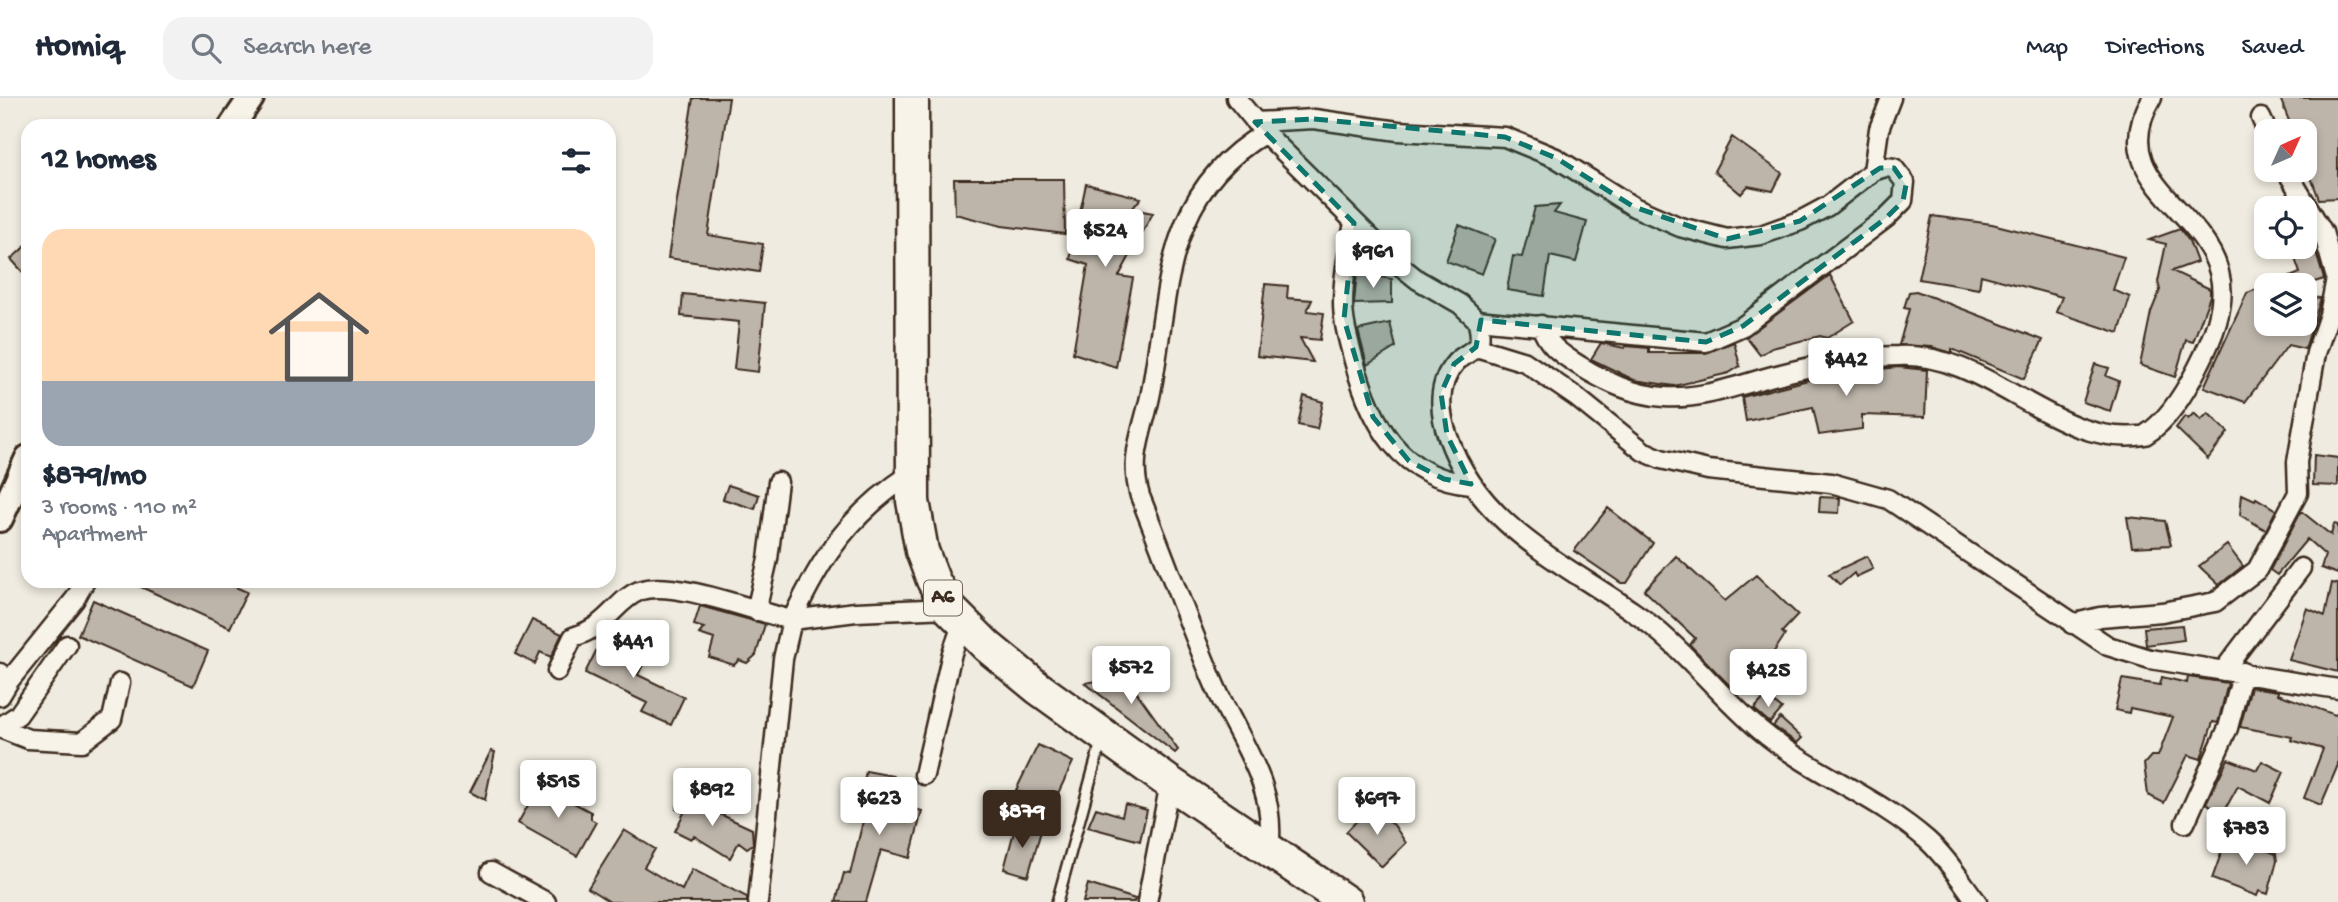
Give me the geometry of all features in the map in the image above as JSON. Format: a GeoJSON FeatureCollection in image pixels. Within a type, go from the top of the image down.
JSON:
{"type":"FeatureCollection","features":[{"type":"Feature","properties":{"kind":"highway","name":"A6"},"geometry":{"type":"LineString","coordinates":[[912,98],[912,473],[922,551],[956,615],[1038,688],[1170,783],[1346,902]]}},
{"type":"Feature","properties":{"kind":"street"},"geometry":{"type":"LineString","coordinates":[[237,119],[251,98]]}},
{"type":"Feature","properties":{"kind":"street"},"geometry":{"type":"LineString","coordinates":[[1236,98],[1260,128],[1409,274],[1460,304],[1477,320],[1480,333],[1476,347],[1454,364],[1441,393],[1447,435],[1471,484],[1515,532],[1656,629],[1758,728],[1789,752],[1904,823],[1927,841],[1977,902]]}},
{"type":"Feature","properties":{"kind":"street"},"geometry":{"type":"LineString","coordinates":[[1873,171],[1879,129],[1891,98]]}},
{"type":"Feature","properties":{"kind":"street"},"geometry":{"type":"LineString","coordinates":[[1541,325],[1546,338],[1556,350],[1590,372],[1634,393],[1663,397],[1698,396],[1785,373],[1863,359],[1899,355],[1924,357],[1962,367],[2047,412],[2095,432],[2125,436],[2145,435],[2164,420],[2190,383],[2207,350],[2218,321],[2221,285],[2219,271],[2205,241],[2151,177],[2140,151],[2138,132],[2152,98]]}},
{"type":"Feature","properties":{"kind":"street"},"geometry":{"type":"LineString","coordinates":[[1269,850],[1270,822],[1262,779],[1213,682],[1140,496],[1134,467],[1138,437],[1151,394],[1166,282],[1180,232],[1201,192],[1225,163],[1260,128],[1314,119],[1398,131],[1505,137],[1556,158],[1634,207],[1680,228],[1727,239],[1761,235],[1800,221],[1828,206],[1873,171],[1885,167],[1900,173],[1906,185],[1903,201],[1886,218],[1743,326],[1706,342],[1477,320]]}},
{"type":"Feature","properties":{"kind":"street"},"geometry":{"type":"LineString","coordinates":[[2072,624],[2100,617],[2162,612],[2215,602],[2257,570],[2298,493],[2297,462],[2316,352],[2329,315],[2336,278],[2331,229],[2295,182]]}},
{"type":"Feature","properties":{"kind":"street"},"geometry":{"type":"LineString","coordinates":[[1354,223],[1344,285],[1344,319],[1373,417],[1409,461],[1444,479],[1471,484]]}},
{"type":"Feature","properties":{"kind":"street"},"geometry":{"type":"LineString","coordinates":[[1476,347],[1525,362],[1577,397],[1643,451],[1661,459],[1709,470],[1831,483],[1888,499],[2108,646],[2150,659],[2338,689]]}},
{"type":"Feature","properties":{"kind":"street"},"geometry":{"type":"LineString","coordinates":[[0,519],[21,473]]}},
{"type":"Feature","properties":{"kind":"street"},"geometry":{"type":"LineString","coordinates":[[758,902],[783,659],[792,620],[807,588],[838,536],[869,505],[912,473]]}},
{"type":"Feature","properties":{"kind":"street"},"geometry":{"type":"LineString","coordinates":[[756,611],[768,559],[778,482]]}},
{"type":"Feature","properties":{"kind":"street"},"geometry":{"type":"LineString","coordinates":[[2223,671],[2301,568]]}},
{"type":"Feature","properties":{"kind":"street"},"geometry":{"type":"LineString","coordinates":[[557,671],[573,637],[598,627],[636,592],[653,587],[698,594],[792,620],[856,612],[956,615],[950,659],[924,775]]}},
{"type":"Feature","properties":{"kind":"street"},"geometry":{"type":"LineString","coordinates":[[3,683],[79,588]]}},
{"type":"Feature","properties":{"kind":"street"},"geometry":{"type":"LineString","coordinates":[[0,727],[18,715],[67,645]]}},
{"type":"Feature","properties":{"kind":"street"},"geometry":{"type":"LineString","coordinates":[[2186,822],[2228,728],[2243,672]]}},
{"type":"Feature","properties":{"kind":"street"},"geometry":{"type":"LineString","coordinates":[[0,727],[28,739],[82,742],[112,719],[120,683]]}},
{"type":"Feature","properties":{"kind":"street"},"geometry":{"type":"LineString","coordinates":[[1147,902],[1170,783]]}},
{"type":"Feature","properties":{"kind":"street"},"geometry":{"type":"LineString","coordinates":[[491,872],[546,902]]}},
{"type":"Feature","properties":{"kind":"lane"},"geometry":{"type":"LineString","coordinates":[[1056,902],[1103,735]]}},
{"type":"Feature","properties":{"kind":"highlighted area"},"geometry":{"type":"Polygon","coordinates":[[[1314,119],[1505,137],[1556,158],[1634,207],[1727,239],[1800,221],[1880,168],[1894,168],[1906,185],[1903,201],[1886,218],[1743,326],[1706,342],[1481,320],[1476,347],[1454,364],[1441,393],[1447,435],[1471,484],[1444,479],[1409,461],[1373,417],[1344,319],[1354,223],[1255,122],[1314,119]]]}},
{"type":"Feature","properties":{"kind":"building"},"geometry":{"type":"Polygon","coordinates":[[[693,98],[729,98],[708,235],[763,244],[759,272],[668,258],[693,98]]]}},
{"type":"Feature","properties":{"kind":"building"},"geometry":{"type":"Polygon","coordinates":[[[2280,98],[2338,98],[2338,198],[2319,199],[2313,182],[2317,182],[2317,119],[2288,119],[2280,98]]]}},
{"type":"Feature","properties":{"kind":"building"},"geometry":{"type":"Polygon","coordinates":[[[1732,137],[1782,173],[1773,191],[1748,186],[1741,194],[1714,171],[1732,137]]]}},
{"type":"Feature","properties":{"kind":"building"},"geometry":{"type":"Polygon","coordinates":[[[954,179],[1064,179],[1065,234],[1002,226],[955,214],[954,179]]]}},
{"type":"Feature","properties":{"kind":"building"},"geometry":{"type":"Polygon","coordinates":[[[1086,184],[1141,198],[1132,209],[1153,213],[1119,276],[1133,278],[1116,367],[1073,353],[1088,265],[1070,259],[1086,184]]]}},
{"type":"Feature","properties":{"kind":"building"},"geometry":{"type":"Polygon","coordinates":[[[1560,205],[1554,213],[1587,222],[1576,262],[1550,256],[1544,296],[1507,290],[1513,256],[1522,257],[1535,207],[1560,205]]]}},
{"type":"Feature","properties":{"kind":"building"},"geometry":{"type":"Polygon","coordinates":[[[1932,216],[1992,224],[2124,257],[2113,290],[2130,297],[2119,333],[2056,312],[2062,297],[1981,275],[1979,289],[1918,279],[1932,216]]]}},
{"type":"Feature","properties":{"kind":"building"},"geometry":{"type":"Polygon","coordinates":[[[1459,225],[1495,239],[1482,274],[1446,261],[1459,225]]]}},
{"type":"Feature","properties":{"kind":"building"},"geometry":{"type":"Polygon","coordinates":[[[2180,229],[2189,241],[2197,262],[2172,271],[2210,289],[2210,296],[2193,342],[2186,340],[2175,377],[2140,365],[2151,312],[2160,290],[2158,282],[2166,244],[2149,240],[2180,229]]]}},
{"type":"Feature","properties":{"kind":"building"},"geometry":{"type":"Polygon","coordinates":[[[21,250],[21,270],[11,259],[21,250]]]}},
{"type":"Feature","properties":{"kind":"building"},"geometry":{"type":"Polygon","coordinates":[[[2317,256],[2324,279],[2317,281],[2317,273],[2300,273],[2295,259],[2317,259],[2317,256]]]}},
{"type":"Feature","properties":{"kind":"building"},"geometry":{"type":"Polygon","coordinates":[[[1357,273],[1392,279],[1392,303],[1354,304],[1357,273]]]}},
{"type":"Feature","properties":{"kind":"building"},"geometry":{"type":"Polygon","coordinates":[[[1830,275],[1854,321],[1827,338],[1820,336],[1772,348],[1760,355],[1746,337],[1830,275]]]}},
{"type":"Feature","properties":{"kind":"building"},"geometry":{"type":"Polygon","coordinates":[[[1265,284],[1288,286],[1287,298],[1312,300],[1307,311],[1324,313],[1320,340],[1300,338],[1313,362],[1257,356],[1265,284]]]}},
{"type":"Feature","properties":{"kind":"building"},"geometry":{"type":"Polygon","coordinates":[[[2254,290],[2254,336],[2309,336],[2305,349],[2288,345],[2245,402],[2204,387],[2247,293],[2254,290]]]}},
{"type":"Feature","properties":{"kind":"building"},"geometry":{"type":"Polygon","coordinates":[[[1916,291],[2043,340],[2024,379],[1952,349],[1952,353],[1932,347],[1899,345],[1909,309],[1904,308],[1909,292],[1916,291]]]}},
{"type":"Feature","properties":{"kind":"building"},"geometry":{"type":"Polygon","coordinates":[[[683,294],[765,303],[758,372],[734,369],[739,322],[681,316],[683,294]]]}},
{"type":"Feature","properties":{"kind":"building"},"geometry":{"type":"Polygon","coordinates":[[[1390,323],[1396,347],[1367,365],[1358,330],[1390,323]]]}},
{"type":"Feature","properties":{"kind":"building"},"geometry":{"type":"Polygon","coordinates":[[[1734,342],[1740,366],[1729,373],[1674,386],[1634,380],[1591,359],[1601,343],[1624,348],[1649,348],[1649,353],[1705,353],[1734,342]]]}},
{"type":"Feature","properties":{"kind":"building"},"geometry":{"type":"Polygon","coordinates":[[[2095,364],[2109,368],[2106,376],[2119,381],[2110,411],[2083,402],[2095,364]]]}},
{"type":"Feature","properties":{"kind":"building"},"geometry":{"type":"Polygon","coordinates":[[[1898,367],[1927,370],[1925,417],[1862,415],[1862,429],[1819,435],[1813,407],[1746,421],[1742,397],[1824,376],[1898,367]]]}},
{"type":"Feature","properties":{"kind":"building"},"geometry":{"type":"Polygon","coordinates":[[[1304,396],[1323,402],[1317,429],[1298,425],[1304,396]]]}},
{"type":"Feature","properties":{"kind":"building"},"geometry":{"type":"Polygon","coordinates":[[[2194,413],[2201,420],[2208,413],[2228,432],[2208,459],[2176,428],[2185,416],[2188,419],[2194,413]]]}},
{"type":"Feature","properties":{"kind":"building"},"geometry":{"type":"Polygon","coordinates":[[[2314,455],[2338,458],[2338,486],[2313,485],[2314,455]]]}},
{"type":"Feature","properties":{"kind":"building"},"geometry":{"type":"Polygon","coordinates":[[[728,485],[759,495],[755,509],[723,499],[728,485]]]}},
{"type":"Feature","properties":{"kind":"building"},"geometry":{"type":"Polygon","coordinates":[[[2242,494],[2255,500],[2256,498],[2276,510],[2266,530],[2240,515],[2242,494]]]}},
{"type":"Feature","properties":{"kind":"building"},"geometry":{"type":"Polygon","coordinates":[[[1820,497],[1840,498],[1839,513],[1819,512],[1820,497]]]}},
{"type":"Feature","properties":{"kind":"building"},"geometry":{"type":"Polygon","coordinates":[[[1608,508],[1653,543],[1627,583],[1621,583],[1574,551],[1608,508]]]}},
{"type":"Feature","properties":{"kind":"building"},"geometry":{"type":"Polygon","coordinates":[[[2301,511],[2331,535],[2334,524],[2338,525],[2338,574],[2321,568],[2325,555],[2307,539],[2277,575],[2270,570],[2301,511]]]}},
{"type":"Feature","properties":{"kind":"building"},"geometry":{"type":"Polygon","coordinates":[[[2127,517],[2165,521],[2171,545],[2132,547],[2127,517]]]}},
{"type":"Feature","properties":{"kind":"building"},"geometry":{"type":"Polygon","coordinates":[[[2227,545],[2243,566],[2219,585],[2199,566],[2227,545]]]}},
{"type":"Feature","properties":{"kind":"building"},"geometry":{"type":"Polygon","coordinates":[[[1676,556],[1725,601],[1756,575],[1798,615],[1782,632],[1785,635],[1769,659],[1732,688],[1690,645],[1695,638],[1644,590],[1676,556]]]}},
{"type":"Feature","properties":{"kind":"building"},"geometry":{"type":"Polygon","coordinates":[[[1867,556],[1873,569],[1856,577],[1854,573],[1840,585],[1829,574],[1867,556]]]}},
{"type":"Feature","properties":{"kind":"building"},"geometry":{"type":"Polygon","coordinates":[[[2332,583],[2338,584],[2338,672],[2289,660],[2307,608],[2325,616],[2332,583]]]}},
{"type":"Feature","properties":{"kind":"building"},"geometry":{"type":"Polygon","coordinates":[[[143,588],[238,588],[247,592],[230,628],[143,588]]]}},
{"type":"Feature","properties":{"kind":"building"},"geometry":{"type":"Polygon","coordinates":[[[93,600],[208,651],[193,686],[78,635],[93,600]]]}},
{"type":"Feature","properties":{"kind":"building"},"geometry":{"type":"Polygon","coordinates":[[[700,606],[765,624],[756,655],[747,663],[739,660],[734,665],[709,657],[714,639],[699,634],[704,628],[694,625],[700,606]]]}},
{"type":"Feature","properties":{"kind":"building"},"geometry":{"type":"Polygon","coordinates":[[[532,620],[562,634],[551,657],[540,652],[535,664],[515,654],[532,620]]]}},
{"type":"Feature","properties":{"kind":"building"},"geometry":{"type":"Polygon","coordinates":[[[2182,625],[2184,640],[2146,645],[2144,628],[2182,625]]]}},
{"type":"Feature","properties":{"kind":"building"},"geometry":{"type":"Polygon","coordinates":[[[603,637],[646,658],[638,675],[684,697],[671,725],[642,712],[647,703],[585,673],[603,637]]]}},
{"type":"Feature","properties":{"kind":"building"},"geometry":{"type":"Polygon","coordinates":[[[1125,676],[1178,750],[1175,753],[1085,683],[1125,676]]]}},
{"type":"Feature","properties":{"kind":"building"},"geometry":{"type":"Polygon","coordinates":[[[2162,677],[2187,683],[2188,677],[2228,683],[2218,723],[2213,722],[2201,759],[2188,755],[2164,803],[2148,795],[2144,764],[2151,756],[2158,756],[2173,717],[2130,708],[2129,713],[2115,710],[2122,679],[2160,685],[2162,677]]]}},
{"type":"Feature","properties":{"kind":"building"},"geometry":{"type":"Polygon","coordinates":[[[2251,687],[2278,691],[2278,694],[2335,715],[2338,713],[2338,765],[2321,805],[2304,798],[2323,749],[2291,740],[2292,737],[2240,727],[2251,687]]]}},
{"type":"Feature","properties":{"kind":"building"},"geometry":{"type":"Polygon","coordinates":[[[1766,696],[1782,709],[1770,723],[1754,709],[1766,696]]]}},
{"type":"Feature","properties":{"kind":"building"},"geometry":{"type":"Polygon","coordinates":[[[1780,718],[1802,738],[1797,743],[1773,726],[1780,718]]]}},
{"type":"Feature","properties":{"kind":"building"},"geometry":{"type":"Polygon","coordinates":[[[1038,745],[1073,762],[1051,808],[1016,790],[1038,745]]]}},
{"type":"Feature","properties":{"kind":"building"},"geometry":{"type":"Polygon","coordinates":[[[491,751],[495,752],[485,800],[470,792],[491,751]]]}},
{"type":"Feature","properties":{"kind":"building"},"geometry":{"type":"Polygon","coordinates":[[[2228,759],[2257,770],[2262,761],[2284,772],[2270,803],[2238,786],[2223,813],[2206,803],[2228,759]]]}},
{"type":"Feature","properties":{"kind":"building"},"geometry":{"type":"Polygon","coordinates":[[[866,771],[893,776],[888,802],[922,811],[910,858],[881,850],[866,902],[836,902],[844,873],[850,874],[870,793],[862,791],[866,771]]]}},
{"type":"Feature","properties":{"kind":"building"},"geometry":{"type":"Polygon","coordinates":[[[544,787],[591,812],[591,819],[596,822],[577,856],[518,823],[537,789],[544,787]]]}},
{"type":"Feature","properties":{"kind":"building"},"geometry":{"type":"Polygon","coordinates":[[[681,796],[752,829],[753,844],[747,848],[739,842],[730,858],[694,836],[691,839],[675,831],[684,813],[676,809],[681,796]]]}},
{"type":"Feature","properties":{"kind":"building"},"geometry":{"type":"Polygon","coordinates":[[[1125,804],[1147,810],[1140,841],[1088,827],[1096,808],[1122,816],[1125,804]]]}},
{"type":"Feature","properties":{"kind":"building"},"geometry":{"type":"Polygon","coordinates":[[[1369,808],[1394,825],[1406,843],[1382,867],[1346,832],[1369,808]]]}},
{"type":"Feature","properties":{"kind":"building"},"geometry":{"type":"Polygon","coordinates":[[[1016,824],[1041,831],[1028,876],[1004,869],[1016,824]]]}},
{"type":"Feature","properties":{"kind":"building"},"geometry":{"type":"Polygon","coordinates":[[[624,830],[655,849],[644,867],[682,890],[692,869],[747,897],[747,902],[610,902],[588,888],[624,830]]]}},
{"type":"Feature","properties":{"kind":"building"},"geometry":{"type":"Polygon","coordinates":[[[2228,834],[2276,854],[2277,861],[2268,894],[2259,891],[2257,896],[2212,879],[2228,834]]]}},
{"type":"Feature","properties":{"kind":"building"},"geometry":{"type":"Polygon","coordinates":[[[1088,884],[1135,899],[1134,902],[1083,902],[1088,884]]]}}]}
